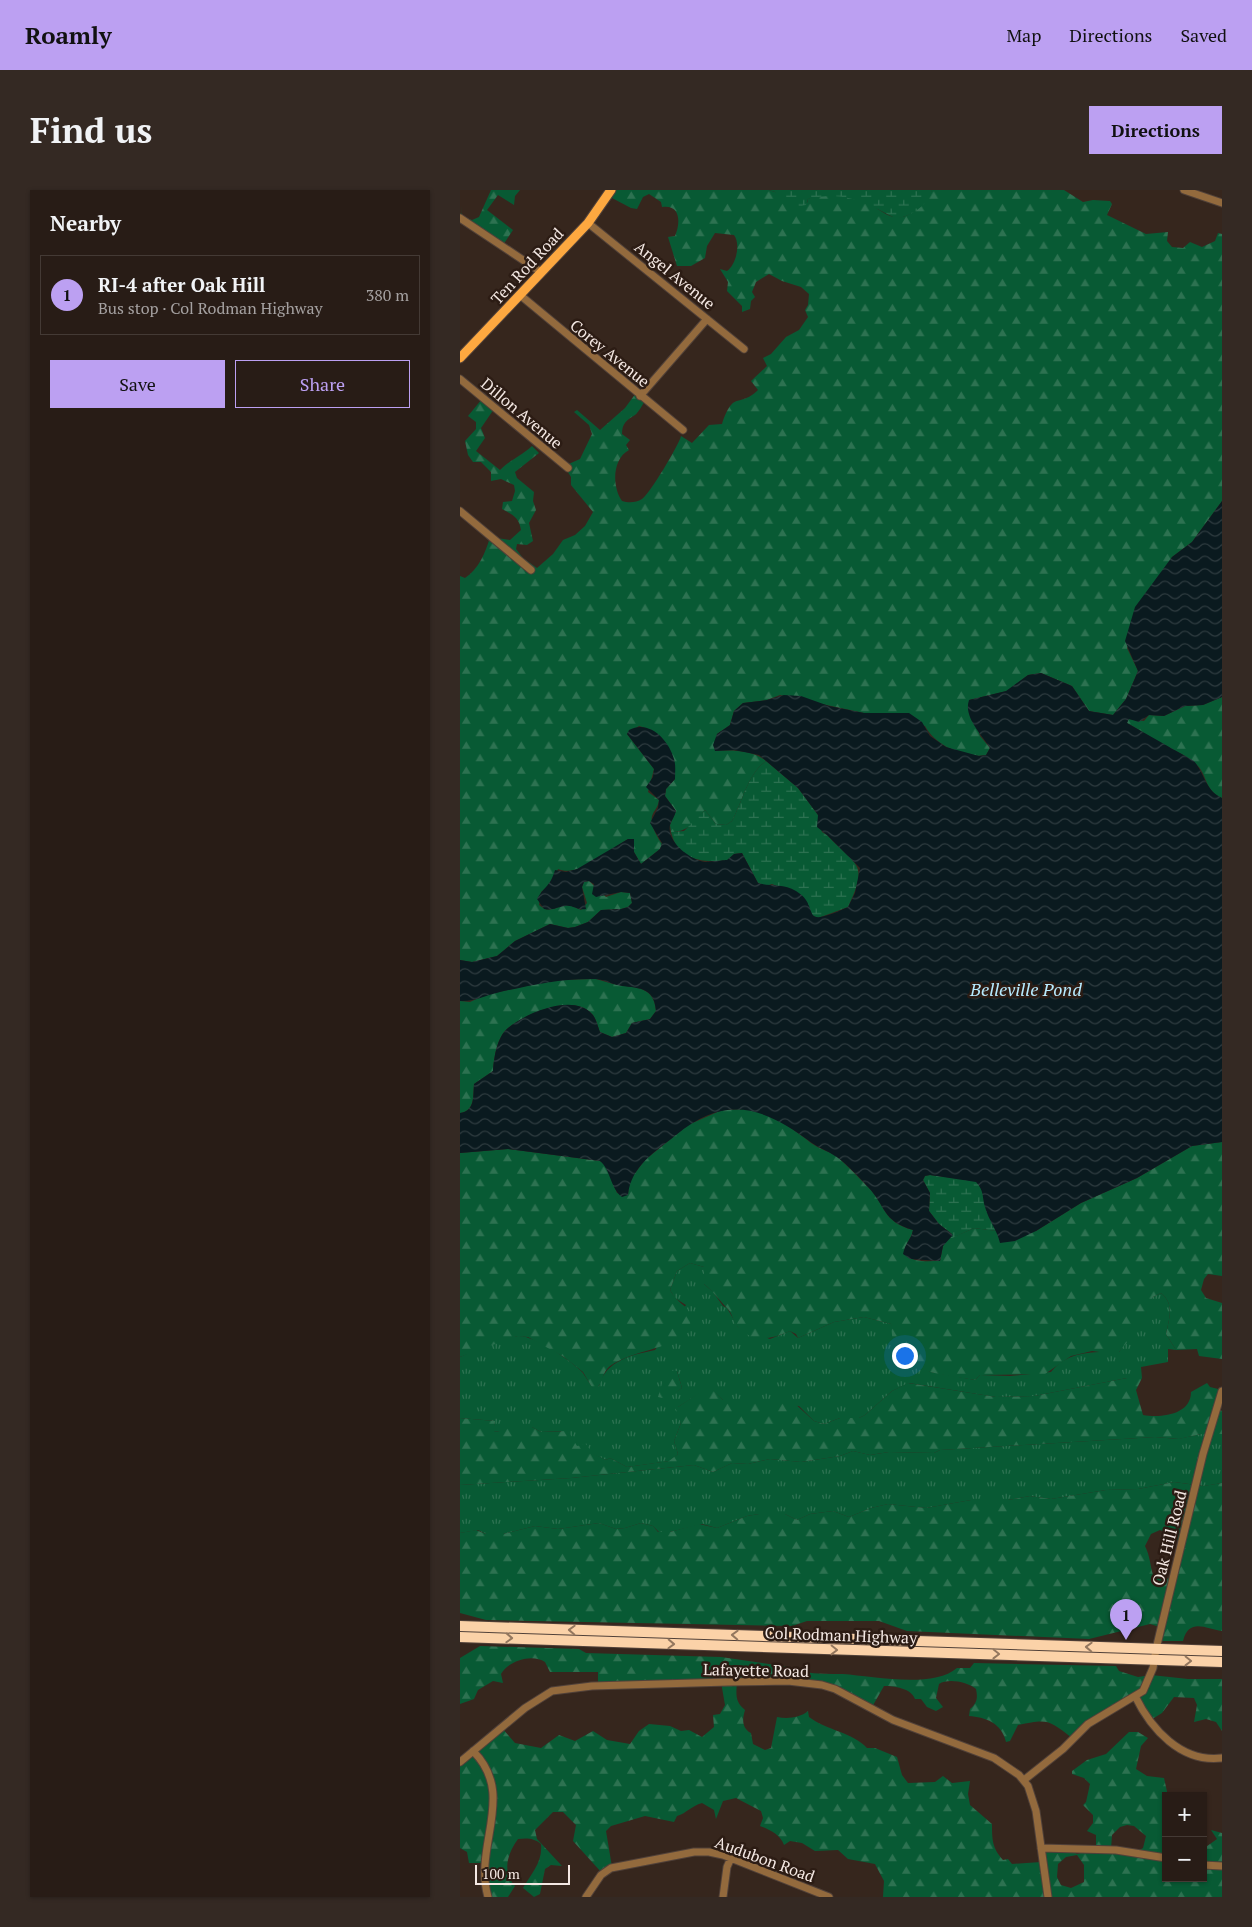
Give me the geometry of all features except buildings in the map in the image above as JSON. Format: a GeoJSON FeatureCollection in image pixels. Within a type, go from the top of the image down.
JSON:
{"type":"FeatureCollection","features":[{"type":"Feature","properties":{"kind":"highway","name":"Col Rodman Highway"},"geometry":{"type":"LineString","coordinates":[[460,1626],[1222,1651]]}},
{"type":"Feature","properties":{"kind":"highway","name":"Col Rodman Highway"},"geometry":{"type":"LineString","coordinates":[[460,1637],[1222,1662]]}},
{"type":"Feature","properties":{"kind":"main road","name":"Ten Rod Road"},"geometry":{"type":"LineString","coordinates":[[460,358],[588,223],[611,190]]}},
{"type":"Feature","properties":{"kind":"street"},"geometry":{"type":"LineString","coordinates":[[1184,190],[1222,203]]}},
{"type":"Feature","properties":{"kind":"street"},"geometry":{"type":"LineString","coordinates":[[460,218],[541,272]]}},
{"type":"Feature","properties":{"kind":"street","name":"Angel Avenue"},"geometry":{"type":"LineString","coordinates":[[588,223],[744,349]]}},
{"type":"Feature","properties":{"kind":"street","name":"Corey Avenue"},"geometry":{"type":"LineString","coordinates":[[520,295],[683,430]]}},
{"type":"Feature","properties":{"kind":"street"},"geometry":{"type":"LineString","coordinates":[[640,396],[707,319]]}},
{"type":"Feature","properties":{"kind":"street","name":"Dillon Avenue"},"geometry":{"type":"LineString","coordinates":[[460,379],[568,468]]}},
{"type":"Feature","properties":{"kind":"street"},"geometry":{"type":"LineString","coordinates":[[460,511],[531,570]]}},
{"type":"Feature","properties":{"kind":"street","name":"Oak Hill Road"},"geometry":{"type":"LineString","coordinates":[[1024,1780],[1063,1750],[1088,1724],[1143,1691],[1147,1684],[1155,1660],[1156,1649],[1203,1454],[1222,1391]]}},
{"type":"Feature","properties":{"kind":"street","name":"Lafayette Road"},"geometry":{"type":"LineString","coordinates":[[460,1762],[536,1700],[552,1691],[592,1686],[788,1681],[812,1683],[835,1689],[893,1720],[994,1758],[1014,1770],[1024,1780],[1032,1794],[1048,1897]]}},
{"type":"Feature","properties":{"kind":"street"},"geometry":{"type":"LineString","coordinates":[[1135,1696],[1146,1718],[1171,1743],[1182,1750],[1206,1758],[1222,1758]]}},
{"type":"Feature","properties":{"kind":"street"},"geometry":{"type":"LineString","coordinates":[[473,1751],[487,1767],[494,1792],[485,1864],[488,1897]]}},
{"type":"Feature","properties":{"kind":"street"},"geometry":{"type":"LineString","coordinates":[[1041,1848],[1116,1850],[1162,1857]]}},
{"type":"Feature","properties":{"kind":"street","name":"Audubon Road"},"geometry":{"type":"LineString","coordinates":[[586,1897],[601,1875],[611,1868],[704,1851],[731,1858],[829,1897]]}},
{"type":"Feature","properties":{"kind":"street"},"geometry":{"type":"LineString","coordinates":[[723,1897],[727,1868],[731,1858]]}},
{"type":"Feature","properties":{"kind":"street"},"geometry":{"type":"LineString","coordinates":[[1207,1864],[1222,1866]]}},
{"type":"Feature","properties":{"kind":"green space"},"geometry":{"type":"Polygon","coordinates":[[[491,190],[520,190],[515,196],[514,205],[498,195],[487,210],[513,230],[503,245],[460,218],[462,206],[461,213],[464,217],[472,220],[479,217],[491,190]]]}},
{"type":"Feature","properties":{"kind":"green space"},"geometry":{"type":"Polygon","coordinates":[[[615,190],[769,190],[807,203],[808,199],[814,197],[838,193],[865,200],[885,214],[899,217],[915,210],[927,199],[932,190],[1064,190],[1083,202],[1093,200],[1110,201],[1112,204],[1107,215],[1146,234],[1168,232],[1167,241],[1172,247],[1183,248],[1190,242],[1202,247],[1215,241],[1218,233],[1222,234],[1222,501],[1192,542],[1172,557],[1127,648],[1138,671],[1126,699],[1113,715],[1089,711],[1072,686],[1041,673],[1028,675],[1007,691],[969,700],[980,736],[990,748],[986,755],[977,756],[960,753],[943,745],[925,726],[881,714],[864,713],[780,695],[767,700],[743,703],[734,711],[730,725],[717,734],[716,751],[749,753],[766,761],[754,773],[732,821],[726,825],[716,824],[705,810],[694,822],[677,832],[671,832],[670,825],[676,811],[665,796],[666,789],[675,779],[669,752],[657,734],[639,726],[627,734],[654,769],[648,792],[659,800],[652,816],[652,823],[654,831],[662,844],[660,849],[641,864],[634,852],[634,839],[628,839],[603,856],[576,870],[558,869],[551,884],[541,892],[539,905],[546,909],[552,909],[566,905],[581,910],[587,903],[582,887],[584,882],[589,881],[606,897],[621,892],[630,893],[632,903],[628,907],[621,909],[601,910],[588,922],[575,927],[568,928],[550,924],[515,941],[497,956],[472,962],[460,960],[460,576],[465,578],[470,575],[478,565],[490,537],[510,540],[521,530],[517,519],[502,509],[503,502],[512,501],[515,491],[514,485],[501,479],[491,481],[491,472],[481,462],[473,462],[468,455],[465,441],[476,429],[476,422],[468,416],[482,399],[494,409],[481,428],[485,438],[476,451],[500,470],[532,446],[539,453],[515,472],[517,478],[534,492],[533,501],[536,510],[529,523],[533,541],[527,545],[517,544],[516,549],[523,558],[537,568],[553,554],[563,540],[575,535],[585,526],[593,512],[571,485],[571,477],[564,466],[580,459],[592,434],[589,425],[574,412],[577,410],[600,430],[625,408],[636,393],[645,401],[638,412],[624,424],[622,434],[630,440],[626,445],[629,450],[619,460],[615,474],[616,488],[622,501],[632,502],[640,500],[646,496],[657,480],[681,436],[692,443],[709,425],[722,424],[726,413],[733,403],[746,398],[758,390],[751,381],[767,366],[763,358],[771,354],[786,337],[799,330],[808,317],[805,310],[808,305],[809,294],[801,287],[782,281],[769,274],[756,282],[752,292],[755,297],[751,301],[750,309],[742,312],[742,306],[727,291],[728,282],[720,269],[727,271],[733,264],[737,249],[734,235],[715,233],[707,246],[705,258],[691,266],[677,266],[668,237],[675,236],[677,231],[678,216],[676,212],[669,207],[662,207],[661,202],[649,194],[643,197],[637,209],[631,208],[612,198],[615,190]]]}},
{"type":"Feature","properties":{"kind":"green space"},"geometry":{"type":"Polygon","coordinates":[[[769,190],[932,190],[927,200],[918,210],[906,216],[895,218],[874,207],[843,197],[832,196],[808,199],[806,205],[792,206],[784,202],[775,192],[769,190]]]}},
{"type":"Feature","properties":{"kind":"green space"},"geometry":{"type":"Polygon","coordinates":[[[1222,697],[1222,798],[1212,791],[1200,769],[1192,761],[1127,723],[1128,719],[1144,721],[1149,715],[1164,716],[1185,706],[1203,705],[1222,697]]]}},
{"type":"Feature","properties":{"kind":"green space"},"geometry":{"type":"Polygon","coordinates":[[[766,761],[798,788],[818,815],[822,832],[846,853],[857,866],[858,881],[848,907],[818,918],[811,915],[803,897],[772,884],[766,886],[758,883],[742,853],[734,854],[728,860],[705,861],[688,856],[677,846],[671,832],[684,831],[705,810],[716,824],[726,825],[732,821],[754,773],[766,761]]]}},
{"type":"Feature","properties":{"kind":"green space"},"geometry":{"type":"Polygon","coordinates":[[[596,979],[644,990],[652,997],[656,1011],[650,1019],[632,1023],[626,1033],[612,1037],[600,1032],[592,1014],[584,1008],[574,1005],[550,1007],[516,1022],[501,1037],[494,1060],[493,1071],[474,1084],[471,1106],[465,1112],[460,1113],[460,1001],[470,1002],[485,995],[553,980],[596,979]]]}},
{"type":"Feature","properties":{"kind":"green space"},"geometry":{"type":"Polygon","coordinates":[[[748,1109],[781,1122],[814,1145],[835,1155],[874,1194],[890,1218],[903,1227],[913,1230],[904,1254],[912,1259],[921,1261],[940,1261],[943,1246],[947,1240],[974,1228],[997,1231],[998,1234],[1036,1231],[1081,1203],[1137,1178],[1192,1146],[1222,1142],[1222,1276],[1208,1274],[1204,1279],[1201,1290],[1206,1298],[1222,1303],[1222,1359],[1199,1356],[1197,1349],[1176,1350],[1166,1334],[1170,1307],[1161,1293],[1153,1297],[1141,1325],[1119,1352],[1092,1351],[1071,1356],[1045,1374],[980,1375],[975,1380],[944,1375],[920,1369],[910,1364],[896,1351],[891,1324],[864,1317],[834,1322],[798,1338],[796,1334],[790,1331],[769,1338],[749,1336],[737,1326],[729,1311],[704,1284],[704,1267],[690,1263],[677,1271],[670,1290],[688,1310],[690,1315],[690,1331],[671,1343],[630,1356],[610,1366],[605,1371],[596,1389],[593,1389],[583,1372],[564,1357],[528,1337],[517,1336],[460,1357],[460,1153],[508,1149],[600,1161],[606,1165],[617,1193],[628,1195],[629,1181],[645,1160],[688,1125],[722,1110],[748,1109]]]}},
{"type":"Feature","properties":{"kind":"green space"},"geometry":{"type":"Polygon","coordinates":[[[925,1176],[976,1181],[983,1191],[985,1206],[996,1231],[974,1228],[948,1240],[952,1234],[939,1224],[929,1211],[930,1193],[923,1180],[925,1176]]]}},
{"type":"Feature","properties":{"kind":"green space"},"geometry":{"type":"Polygon","coordinates":[[[690,1263],[704,1267],[704,1284],[713,1292],[723,1306],[727,1308],[738,1327],[770,1339],[790,1331],[798,1338],[834,1322],[864,1317],[891,1324],[905,1361],[931,1372],[975,1380],[980,1375],[1010,1376],[1051,1372],[1058,1365],[1074,1356],[1119,1352],[1146,1313],[1148,1303],[1153,1297],[1161,1293],[1170,1307],[1166,1334],[1176,1350],[1168,1349],[1168,1362],[1141,1367],[1142,1378],[1127,1378],[1034,1396],[996,1397],[909,1383],[892,1391],[859,1418],[840,1418],[824,1424],[814,1421],[799,1406],[723,1400],[709,1387],[678,1407],[681,1423],[674,1441],[678,1454],[670,1461],[627,1467],[610,1458],[606,1460],[577,1447],[561,1431],[541,1432],[532,1427],[493,1432],[495,1421],[460,1418],[460,1357],[498,1341],[518,1336],[543,1344],[577,1367],[593,1388],[599,1386],[607,1370],[621,1360],[655,1350],[686,1305],[675,1298],[670,1290],[677,1271],[690,1263]],[[677,1371],[671,1395],[682,1388],[677,1371]]]}},
{"type":"Feature","properties":{"kind":"green space"},"geometry":{"type":"Polygon","coordinates":[[[666,1370],[677,1371],[682,1388],[667,1399],[658,1397],[666,1370]]]}},
{"type":"Feature","properties":{"kind":"green space"},"geometry":{"type":"Polygon","coordinates":[[[1127,1378],[1142,1378],[1136,1390],[1143,1415],[1150,1416],[1166,1415],[1181,1410],[1190,1400],[1191,1392],[1207,1383],[1210,1387],[1222,1390],[1218,1409],[1222,1411],[1222,1434],[1201,1434],[1179,1439],[1155,1437],[940,1450],[934,1453],[889,1452],[870,1455],[853,1451],[840,1456],[801,1462],[770,1459],[748,1464],[732,1463],[713,1472],[694,1465],[571,1478],[460,1485],[460,1418],[495,1421],[494,1432],[500,1431],[505,1426],[514,1425],[532,1427],[541,1432],[568,1431],[577,1446],[586,1444],[592,1453],[606,1460],[610,1458],[627,1467],[669,1461],[678,1454],[674,1441],[681,1423],[675,1409],[709,1386],[723,1400],[771,1399],[793,1402],[814,1421],[824,1424],[840,1418],[859,1418],[892,1391],[908,1383],[996,1397],[1034,1396],[1127,1378]]]}},
{"type":"Feature","properties":{"kind":"green space"},"geometry":{"type":"Polygon","coordinates":[[[1201,1434],[1222,1434],[1222,1483],[1204,1486],[1174,1482],[1138,1489],[1106,1490],[1051,1499],[1030,1496],[1008,1500],[971,1500],[926,1508],[888,1504],[871,1508],[849,1517],[833,1511],[810,1514],[797,1520],[785,1514],[759,1514],[747,1516],[717,1528],[702,1524],[670,1532],[659,1532],[653,1526],[641,1523],[616,1529],[599,1523],[558,1529],[535,1526],[503,1534],[486,1534],[478,1530],[460,1533],[460,1485],[571,1478],[694,1465],[713,1472],[732,1463],[748,1464],[770,1459],[801,1462],[840,1456],[853,1451],[870,1455],[889,1452],[934,1453],[940,1450],[1155,1437],[1178,1439],[1201,1434]]]}},
{"type":"Feature","properties":{"kind":"green space"},"geometry":{"type":"Polygon","coordinates":[[[1174,1482],[1203,1486],[1222,1483],[1222,1631],[1199,1626],[1189,1629],[1183,1641],[1158,1641],[1160,1627],[1150,1624],[1089,1639],[907,1631],[879,1621],[807,1621],[792,1626],[486,1620],[460,1613],[460,1533],[476,1530],[486,1534],[503,1534],[535,1526],[558,1529],[599,1523],[616,1529],[641,1523],[653,1526],[658,1532],[670,1532],[699,1524],[717,1528],[747,1516],[759,1514],[785,1514],[797,1520],[810,1514],[833,1511],[849,1517],[871,1508],[888,1504],[926,1508],[971,1500],[1008,1500],[1030,1496],[1051,1499],[1106,1490],[1138,1489],[1174,1482]],[[1160,1530],[1151,1534],[1145,1546],[1153,1575],[1164,1579],[1172,1578],[1181,1544],[1173,1535],[1160,1530]]]}},
{"type":"Feature","properties":{"kind":"green space"},"geometry":{"type":"Polygon","coordinates":[[[480,1646],[579,1649],[586,1653],[721,1657],[789,1667],[786,1681],[737,1682],[737,1698],[739,1704],[745,1710],[744,1723],[746,1729],[751,1733],[753,1744],[765,1750],[771,1748],[777,1717],[793,1717],[808,1711],[809,1717],[855,1739],[867,1748],[875,1748],[897,1757],[902,1775],[908,1783],[935,1782],[943,1776],[952,1783],[970,1781],[968,1794],[970,1805],[992,1824],[993,1839],[997,1851],[1003,1860],[1008,1859],[1012,1864],[1041,1862],[1041,1851],[1069,1849],[1077,1854],[1096,1849],[1096,1835],[1087,1831],[1093,1823],[1093,1815],[1083,1805],[1086,1802],[1090,1784],[1084,1778],[1072,1774],[1072,1771],[1087,1760],[1106,1754],[1129,1732],[1138,1732],[1148,1738],[1141,1746],[1136,1769],[1147,1776],[1164,1778],[1167,1792],[1162,1792],[1162,1882],[1207,1882],[1207,1846],[1217,1839],[1211,1830],[1222,1833],[1222,1897],[883,1897],[884,1881],[875,1864],[848,1859],[838,1850],[815,1851],[802,1843],[790,1841],[784,1845],[777,1835],[760,1826],[763,1818],[761,1811],[736,1798],[723,1801],[716,1819],[714,1810],[702,1803],[677,1816],[674,1822],[645,1816],[611,1826],[606,1831],[612,1867],[602,1873],[573,1841],[576,1825],[563,1812],[553,1812],[535,1830],[537,1839],[562,1866],[551,1865],[545,1869],[540,1894],[534,1897],[523,1888],[538,1862],[541,1844],[530,1839],[518,1839],[511,1851],[507,1869],[508,1875],[515,1886],[508,1897],[487,1897],[484,1863],[469,1863],[467,1852],[460,1848],[460,1762],[502,1728],[515,1743],[541,1748],[559,1735],[575,1741],[593,1731],[607,1740],[630,1744],[639,1731],[649,1724],[670,1726],[681,1731],[689,1730],[702,1737],[714,1727],[713,1715],[720,1714],[725,1705],[721,1682],[598,1685],[598,1672],[550,1672],[545,1662],[534,1658],[527,1658],[509,1665],[501,1674],[503,1683],[493,1681],[478,1690],[474,1699],[460,1704],[460,1658],[480,1646]],[[1134,1826],[1120,1827],[1112,1835],[1111,1849],[1134,1853],[1143,1848],[1146,1836],[1134,1826]],[[1077,1855],[1066,1857],[1058,1864],[1057,1877],[1061,1885],[1071,1888],[1084,1882],[1084,1865],[1077,1855]]]}},
{"type":"Feature","properties":{"kind":"green space"},"geometry":{"type":"Polygon","coordinates":[[[974,1663],[1116,1666],[1119,1671],[1138,1677],[1151,1675],[1188,1679],[1222,1679],[1222,1731],[1216,1722],[1206,1719],[1194,1722],[1197,1705],[1194,1698],[1174,1697],[1162,1713],[1149,1721],[1135,1698],[1072,1738],[1058,1727],[1042,1721],[1018,1725],[1010,1741],[1006,1742],[1001,1730],[992,1722],[969,1716],[970,1709],[977,1698],[977,1692],[976,1689],[963,1683],[947,1681],[939,1684],[936,1698],[943,1707],[936,1711],[927,1707],[921,1699],[915,1699],[910,1692],[897,1687],[884,1686],[872,1707],[835,1690],[801,1682],[804,1672],[918,1680],[946,1674],[957,1668],[970,1668],[974,1663]]]}},
{"type":"Feature","properties":{"kind":"water","name":"Belleville Pond"},"geometry":{"type":"Polygon","coordinates":[[[1222,501],[1222,697],[1203,705],[1185,706],[1164,716],[1149,715],[1139,722],[1129,719],[1127,723],[1194,761],[1212,791],[1222,798],[1222,1142],[1192,1146],[1137,1178],[1081,1203],[1036,1231],[1015,1241],[1000,1243],[987,1212],[982,1191],[976,1182],[930,1175],[925,1176],[923,1180],[930,1193],[929,1211],[939,1224],[953,1235],[943,1246],[940,1261],[910,1259],[903,1254],[913,1230],[895,1222],[868,1187],[839,1158],[778,1121],[745,1110],[728,1110],[712,1114],[694,1122],[645,1160],[634,1176],[628,1195],[622,1197],[615,1189],[604,1165],[600,1161],[508,1149],[460,1153],[460,1113],[465,1112],[471,1106],[474,1084],[493,1071],[495,1054],[501,1037],[516,1022],[550,1007],[574,1005],[584,1008],[592,1014],[600,1032],[612,1037],[626,1033],[632,1023],[650,1019],[656,1011],[655,1003],[648,992],[638,988],[595,979],[547,982],[460,1001],[460,960],[472,962],[497,956],[515,941],[550,924],[568,928],[575,927],[588,922],[601,910],[621,909],[628,907],[632,903],[630,893],[621,892],[596,897],[592,894],[594,884],[589,881],[584,882],[582,887],[586,909],[562,906],[544,909],[537,899],[549,883],[555,870],[566,872],[577,869],[628,839],[634,839],[634,852],[641,864],[660,849],[662,843],[650,823],[658,808],[659,800],[646,787],[653,777],[654,769],[627,734],[629,730],[636,727],[651,729],[668,745],[674,759],[675,779],[666,789],[665,796],[676,811],[670,825],[670,831],[672,838],[681,849],[693,858],[705,862],[727,860],[734,854],[742,853],[758,883],[786,887],[796,891],[804,897],[815,917],[832,914],[848,907],[855,893],[860,868],[817,827],[818,815],[798,788],[759,755],[734,750],[715,751],[713,745],[717,734],[730,725],[734,711],[743,703],[767,700],[784,695],[801,696],[829,706],[864,713],[909,713],[922,722],[930,736],[946,747],[979,756],[986,755],[990,748],[971,719],[968,706],[969,700],[1006,691],[1028,675],[1041,673],[1072,686],[1089,711],[1113,715],[1126,699],[1138,671],[1125,641],[1135,607],[1172,557],[1192,542],[1222,501]]]}},
{"type":"Feature","properties":{"kind":"place","name":"RI-4 after Oak Hill"},"geometry":{"type":"Point","coordinates":[1126,1640]}}]}
